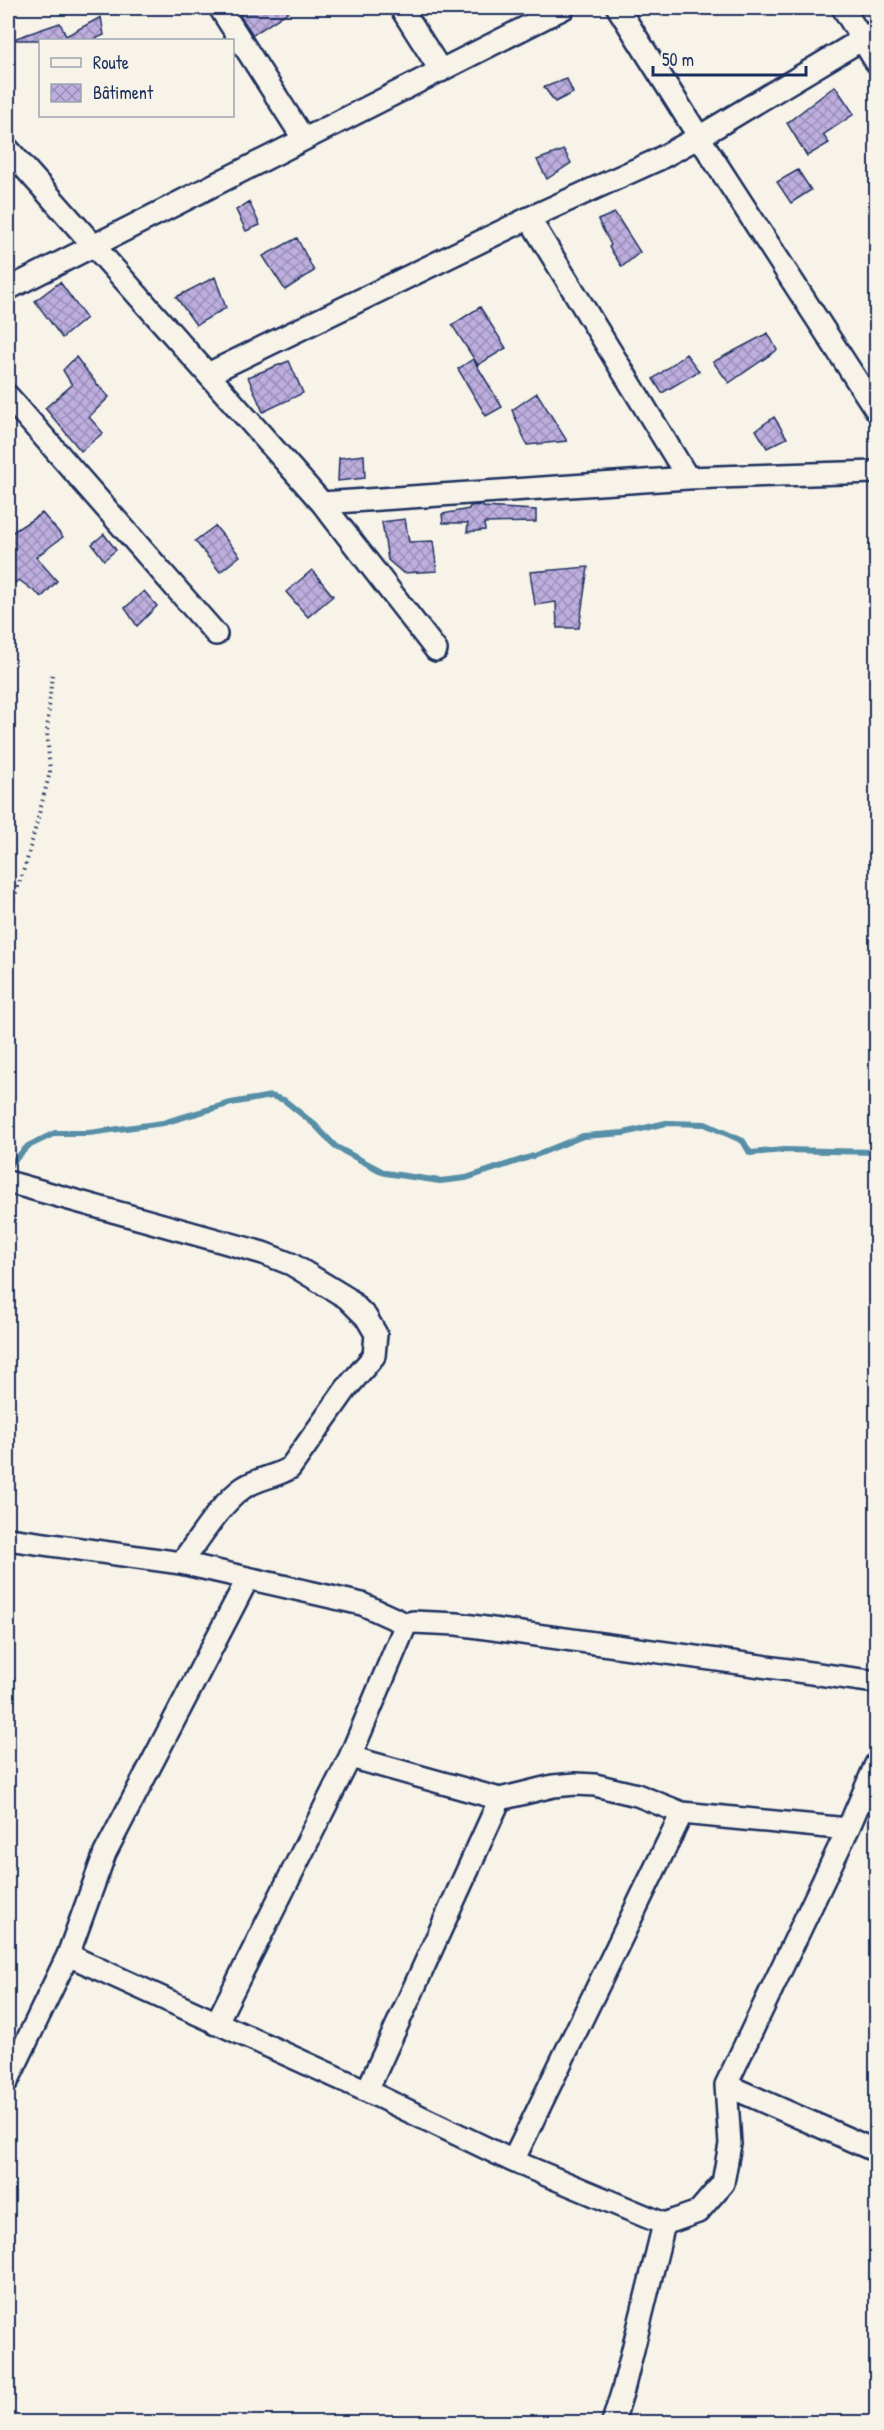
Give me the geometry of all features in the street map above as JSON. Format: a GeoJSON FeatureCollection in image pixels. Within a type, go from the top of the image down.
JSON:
{"type":"FeatureCollection","features":[{"type":"Feature","properties":{"kind":"street"},"geometry":{"type":"LineString","coordinates":[[220,8],[303,138]]}},
{"type":"Feature","properties":{"kind":"street"},"geometry":{"type":"LineString","coordinates":[[401,8],[441,71]]}},
{"type":"Feature","properties":{"kind":"street"},"geometry":{"type":"LineString","coordinates":[[8,289],[564,8]]}},
{"type":"Feature","properties":{"kind":"street"},"geometry":{"type":"LineString","coordinates":[[618,8],[699,137],[875,405]]}},
{"type":"Feature","properties":{"kind":"street"},"geometry":{"type":"LineString","coordinates":[[843,8],[869,35],[876,62]]}},
{"type":"Feature","properties":{"kind":"street"},"geometry":{"type":"LineString","coordinates":[[208,374],[529,218],[657,160],[869,35]]}},
{"type":"Feature","properties":{"kind":"street"},"geometry":{"type":"LineString","coordinates":[[8,149],[322,503],[436,650]]}},
{"type":"Feature","properties":{"kind":"street"},"geometry":{"type":"LineString","coordinates":[[529,218],[688,478]]}},
{"type":"Feature","properties":{"kind":"street"},"geometry":{"type":"LineString","coordinates":[[8,396],[216,634]]}},
{"type":"Feature","properties":{"kind":"street"},"geometry":{"type":"LineString","coordinates":[[322,503],[688,478],[876,472]]}},
{"type":"Feature","properties":{"kind":"street"},"geometry":{"type":"LineString","coordinates":[[8,1182],[263,1253],[291,1264],[347,1298],[366,1317],[376,1335],[374,1356],[346,1389],[290,1468],[277,1476],[245,1486],[232,1496],[181,1563]]}},
{"type":"Feature","properties":{"kind":"street"},"geometry":{"type":"LineString","coordinates":[[8,1544],[181,1563],[362,1604],[406,1624],[413,1622],[457,1624],[876,1682]]}},
{"type":"Feature","properties":{"kind":"street"},"geometry":{"type":"LineString","coordinates":[[8,2080],[68,1955],[105,1853],[248,1578]]}},
{"type":"Feature","properties":{"kind":"street"},"geometry":{"type":"LineString","coordinates":[[216,2024],[350,1757],[406,1624]]}},
{"type":"Feature","properties":{"kind":"street"},"geometry":{"type":"LineString","coordinates":[[350,1757],[500,1799],[553,1786],[596,1785],[637,1795],[682,1813],[848,1829]]}},
{"type":"Feature","properties":{"kind":"street"},"geometry":{"type":"LineString","coordinates":[[68,1955],[367,2091],[513,2161],[664,2224],[698,2212],[723,2183],[730,2144],[726,2085],[848,1829],[876,1764]]}},
{"type":"Feature","properties":{"kind":"street"},"geometry":{"type":"LineString","coordinates":[[367,2091],[500,1799]]}},
{"type":"Feature","properties":{"kind":"street"},"geometry":{"type":"LineString","coordinates":[[513,2161],[682,1813]]}},
{"type":"Feature","properties":{"kind":"street"},"geometry":{"type":"LineString","coordinates":[[726,2085],[876,2150]]}},
{"type":"Feature","properties":{"kind":"street"},"geometry":{"type":"LineString","coordinates":[[613,2422],[664,2224]]}},
{"type":"Feature","properties":{"kind":"path"},"geometry":{"type":"LineString","coordinates":[[8,916],[27,860],[50,772],[47,732],[52,673]]}},
{"type":"Feature","properties":{"kind":"building"},"geometry":{"type":"Polygon","coordinates":[[[235,8],[294,8],[253,35],[235,8]]]}},
{"type":"Feature","properties":{"kind":"building"},"geometry":{"type":"Polygon","coordinates":[[[101,17],[104,35],[94,39],[16,40],[16,38],[60,23],[66,36],[101,17]]]}},
{"type":"Feature","properties":{"kind":"building"},"geometry":{"type":"Polygon","coordinates":[[[567,79],[573,93],[555,102],[544,87],[567,79]]]}},
{"type":"Feature","properties":{"kind":"building"},"geometry":{"type":"Polygon","coordinates":[[[835,86],[854,114],[823,135],[829,143],[807,156],[787,123],[835,86]]]}},
{"type":"Feature","properties":{"kind":"building"},"geometry":{"type":"Polygon","coordinates":[[[564,150],[571,163],[547,179],[537,160],[564,150]]]}},
{"type":"Feature","properties":{"kind":"building"},"geometry":{"type":"Polygon","coordinates":[[[798,170],[811,190],[791,203],[777,182],[798,170]]]}},
{"type":"Feature","properties":{"kind":"building"},"geometry":{"type":"Polygon","coordinates":[[[249,202],[260,225],[246,231],[236,210],[249,202]]]}},
{"type":"Feature","properties":{"kind":"building"},"geometry":{"type":"Polygon","coordinates":[[[615,213],[640,252],[622,267],[609,247],[611,245],[598,220],[615,213]]]}},
{"type":"Feature","properties":{"kind":"building"},"geometry":{"type":"Polygon","coordinates":[[[297,238],[314,271],[285,290],[263,256],[297,238]]]}},
{"type":"Feature","properties":{"kind":"building"},"geometry":{"type":"Polygon","coordinates":[[[215,277],[226,308],[196,325],[176,297],[215,277]]]}},
{"type":"Feature","properties":{"kind":"building"},"geometry":{"type":"Polygon","coordinates":[[[60,282],[86,318],[62,338],[35,301],[60,282]]]}},
{"type":"Feature","properties":{"kind":"building"},"geometry":{"type":"Polygon","coordinates":[[[480,307],[506,348],[478,365],[452,325],[480,307]]]}},
{"type":"Feature","properties":{"kind":"building"},"geometry":{"type":"Polygon","coordinates":[[[768,333],[777,350],[729,383],[713,362],[768,333]]]}},
{"type":"Feature","properties":{"kind":"building"},"geometry":{"type":"Polygon","coordinates":[[[686,354],[699,371],[662,393],[653,379],[686,354]]]}},
{"type":"Feature","properties":{"kind":"building"},"geometry":{"type":"Polygon","coordinates":[[[76,357],[109,397],[89,417],[103,433],[81,451],[45,408],[72,385],[63,370],[76,357]]]}},
{"type":"Feature","properties":{"kind":"building"},"geometry":{"type":"Polygon","coordinates":[[[473,359],[502,407],[486,416],[458,369],[473,359]]]}},
{"type":"Feature","properties":{"kind":"building"},"geometry":{"type":"Polygon","coordinates":[[[289,361],[303,393],[263,412],[248,377],[289,361]]]}},
{"type":"Feature","properties":{"kind":"building"},"geometry":{"type":"Polygon","coordinates":[[[537,393],[567,441],[527,445],[512,410],[537,393]]]}},
{"type":"Feature","properties":{"kind":"building"},"geometry":{"type":"Polygon","coordinates":[[[774,417],[787,438],[767,448],[756,430],[774,417]]]}},
{"type":"Feature","properties":{"kind":"building"},"geometry":{"type":"Polygon","coordinates":[[[364,455],[365,478],[338,481],[339,458],[364,455]]]}},
{"type":"Feature","properties":{"kind":"building"},"geometry":{"type":"Polygon","coordinates":[[[483,505],[483,507],[536,510],[536,522],[484,523],[485,530],[467,532],[468,523],[443,523],[442,514],[469,509],[470,506],[483,505]]]}},
{"type":"Feature","properties":{"kind":"building"},"geometry":{"type":"Polygon","coordinates":[[[42,513],[63,537],[36,557],[57,581],[42,597],[19,580],[8,588],[8,535],[42,513]]]}},
{"type":"Feature","properties":{"kind":"building"},"geometry":{"type":"Polygon","coordinates":[[[405,519],[409,542],[433,541],[437,571],[403,573],[388,560],[382,522],[405,519]]]}},
{"type":"Feature","properties":{"kind":"building"},"geometry":{"type":"Polygon","coordinates":[[[215,526],[240,556],[220,572],[195,541],[215,526]]]}},
{"type":"Feature","properties":{"kind":"building"},"geometry":{"type":"Polygon","coordinates":[[[104,534],[116,550],[104,560],[92,544],[104,534]]]}},
{"type":"Feature","properties":{"kind":"building"},"geometry":{"type":"Polygon","coordinates":[[[588,567],[579,628],[557,628],[556,602],[535,605],[530,572],[588,567]]]}},
{"type":"Feature","properties":{"kind":"building"},"geometry":{"type":"Polygon","coordinates":[[[312,570],[333,596],[308,617],[286,592],[312,570]]]}},
{"type":"Feature","properties":{"kind":"building"},"geometry":{"type":"Polygon","coordinates":[[[144,591],[157,606],[137,626],[125,608],[144,591]]]}},
{"type":"Feature","properties":{"kind":"waterway"},"geometry":{"type":"LineString","coordinates":[[8,1167],[28,1146],[55,1133],[89,1133],[163,1123],[231,1103],[271,1096],[284,1100],[315,1125],[336,1147],[385,1173],[440,1181],[466,1178],[536,1155],[583,1136],[624,1133],[666,1123],[705,1124],[743,1141],[750,1153],[784,1150],[876,1152]]}}]}
